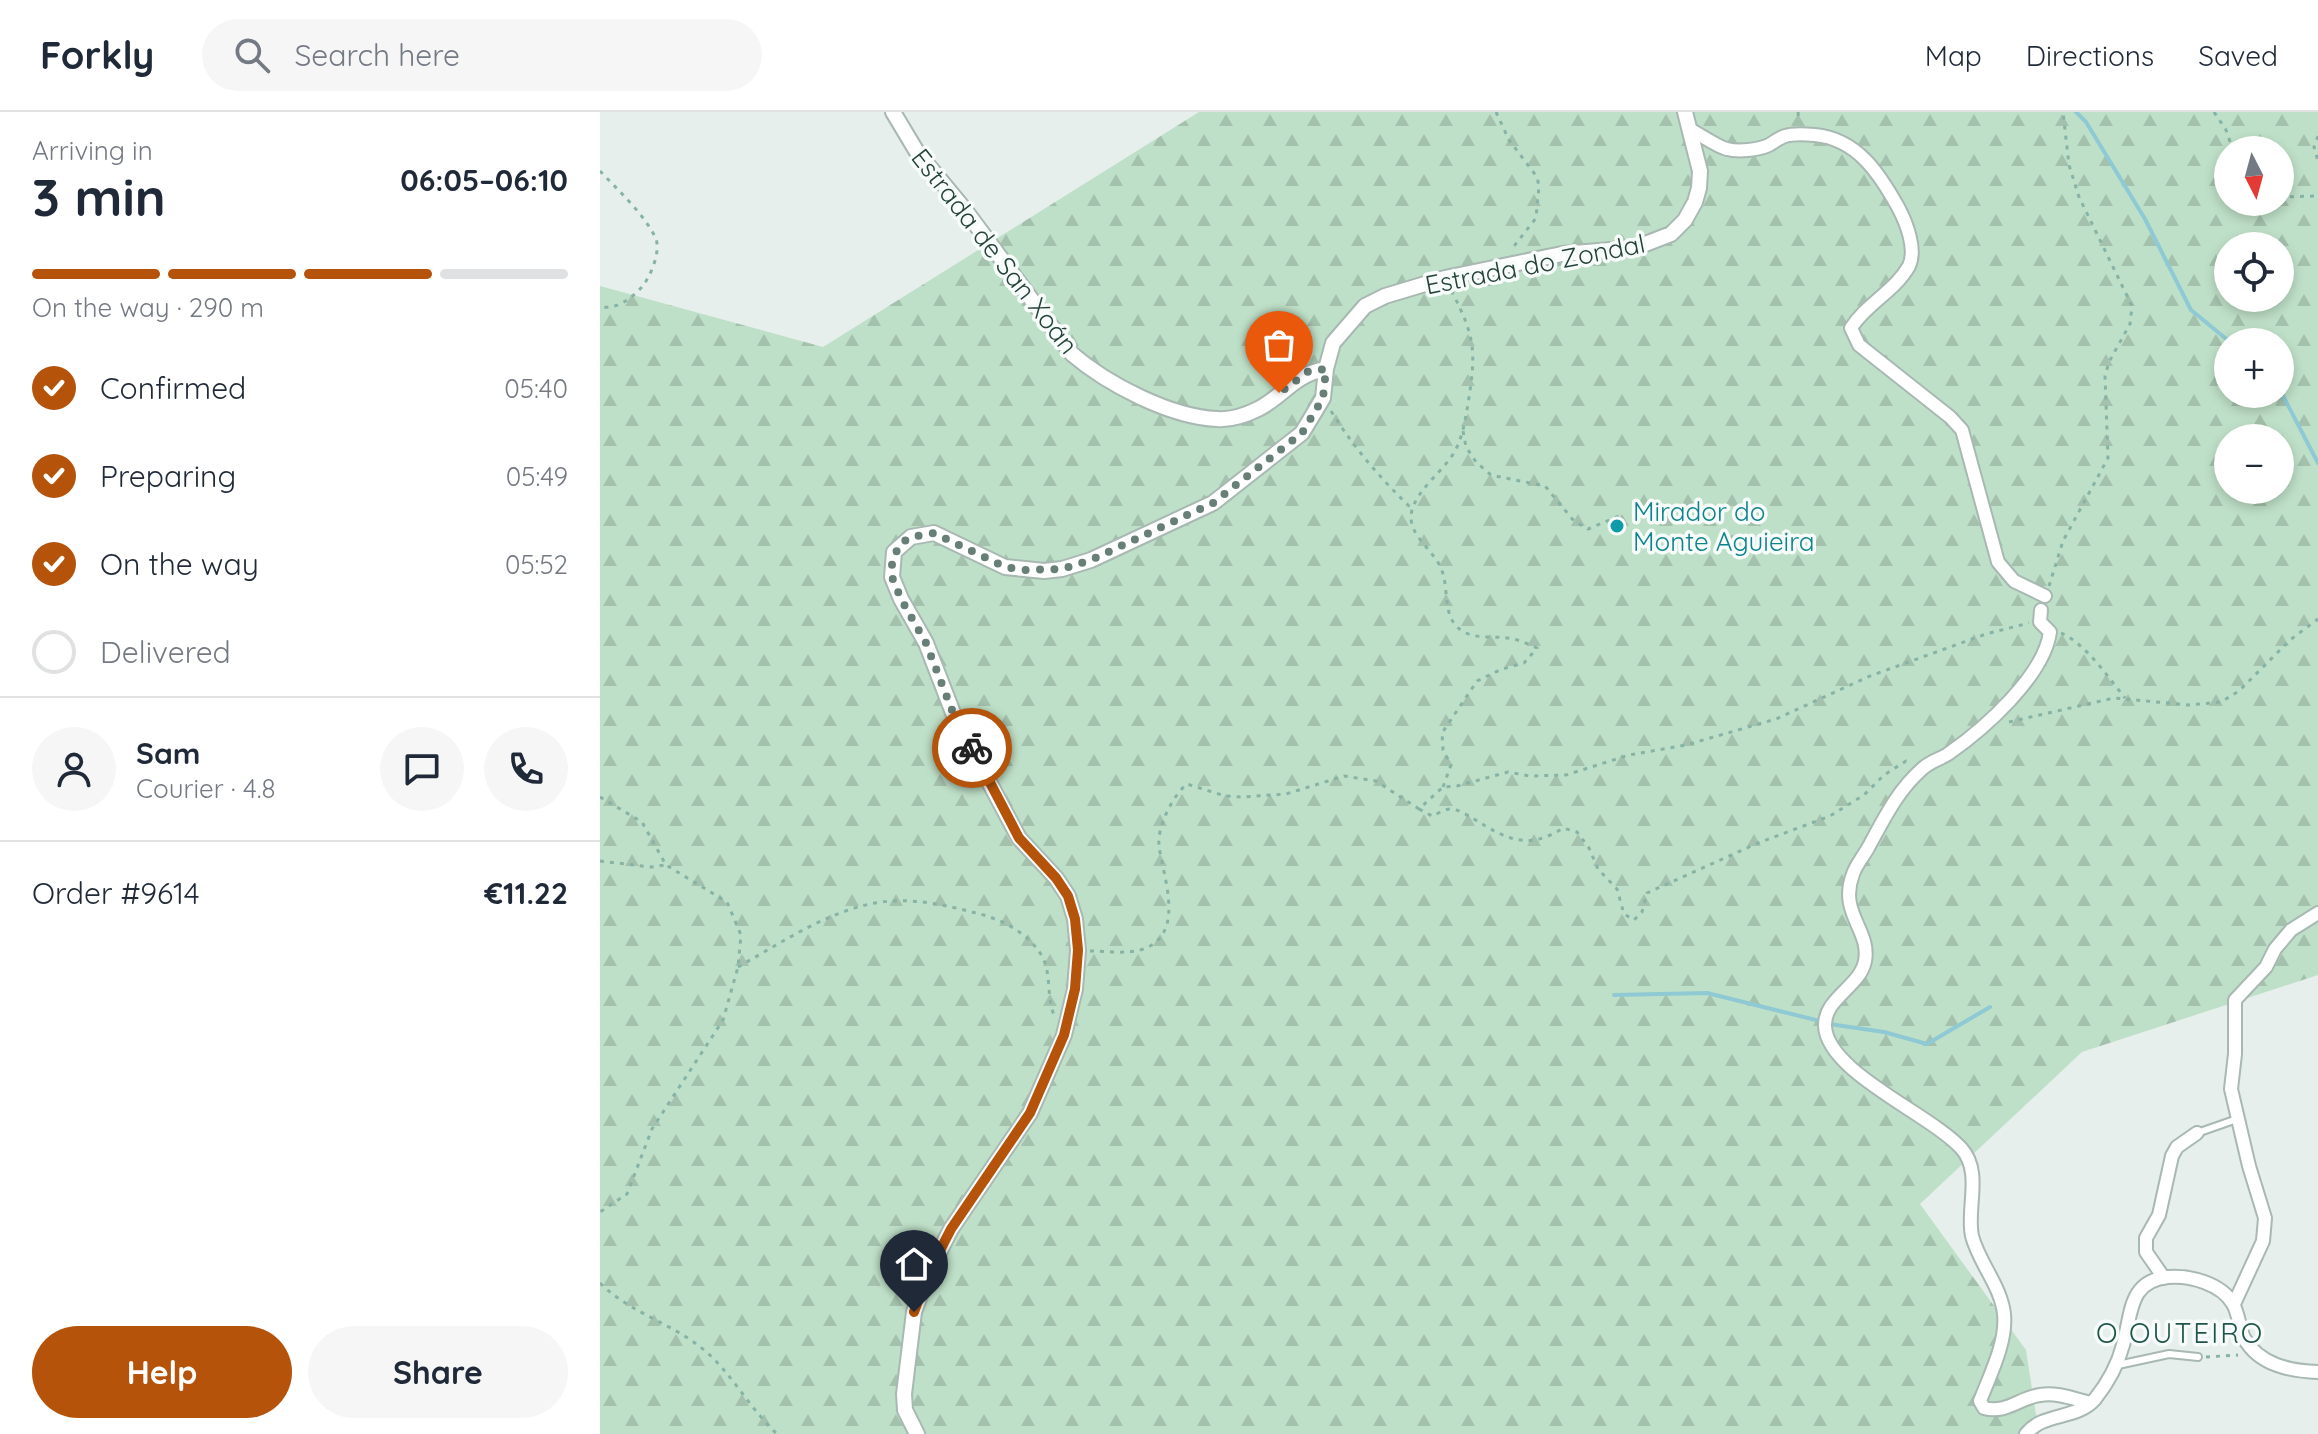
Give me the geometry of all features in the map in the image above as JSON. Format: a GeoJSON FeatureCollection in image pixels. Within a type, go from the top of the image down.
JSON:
{"type":"FeatureCollection","features":[{"type":"Feature","properties":{"kind":"street","name":"Estrada de San Xoán"},"geometry":{"type":"LineString","coordinates":[[893,112],[917,152],[965,210],[1072,354],[1110,381],[1175,410],[1219,420],[1243,416],[1262,407],[1309,371],[1326,369]]}},
{"type":"Feature","properties":{"kind":"street","name":"Estrada do Zondal"},"geometry":{"type":"LineString","coordinates":[[917,1434],[905,1410],[904,1394],[914,1312],[927,1276],[951,1229],[1030,1113],[1064,1035],[1075,989],[1078,950],[1075,919],[1068,896],[1056,878],[1019,838],[955,718],[926,643],[892,577],[894,552],[911,537],[934,533],[1005,567],[1044,571],[1091,560],[1213,503],[1302,433],[1323,398],[1333,343],[1365,306],[1385,296],[1445,278],[1562,254],[1635,248],[1671,234],[1685,220],[1699,188],[1700,171],[1685,112]]}},
{"type":"Feature","properties":{"kind":"street"},"geometry":{"type":"LineString","coordinates":[[1689,129],[1725,149],[1745,150],[1767,146],[1783,136],[1799,134],[1835,138],[1878,171],[1905,221],[1911,262],[1900,278],[1858,317],[1851,328],[1859,345],[1962,430],[1998,562],[2014,581],[2045,596]]}},
{"type":"Feature","properties":{"kind":"street"},"geometry":{"type":"LineString","coordinates":[[2041,616],[2050,632],[2044,656],[2032,675],[1968,737],[1924,767],[1899,792],[1853,874],[1848,894],[1850,912],[1864,942],[1866,958],[1861,972],[1829,1008],[1825,1022],[1827,1042],[1849,1067],[1943,1133],[1962,1148],[1968,1159],[1973,1188],[1972,1234],[2004,1315],[2003,1331],[1980,1401],[1984,1408],[1997,1410],[2040,1395],[2059,1394],[2091,1403]]}},
{"type":"Feature","properties":{"kind":"street"},"geometry":{"type":"LineString","coordinates":[[2234,1304],[2263,1241],[2265,1229],[2265,1218],[2231,1089],[2235,1054],[2235,1000],[2266,967],[2275,949],[2291,930],[2318,913]]}},
{"type":"Feature","properties":{"kind":"street"},"geometry":{"type":"LineString","coordinates":[[2164,1278],[2146,1252],[2146,1238],[2159,1215],[2172,1156],[2177,1147],[2197,1133]]}},
{"type":"Feature","properties":{"kind":"street"},"geometry":{"type":"LineString","coordinates":[[2026,1434],[2032,1426],[2091,1403],[2123,1347],[2135,1296],[2150,1280],[2190,1278],[2211,1285],[2234,1304],[2245,1340],[2257,1355],[2276,1365],[2318,1372]]}},
{"type":"Feature","properties":{"kind":"lane"},"geometry":{"type":"LineString","coordinates":[[2197,1133],[2237,1119]]}},
{"type":"Feature","properties":{"kind":"lane"},"geometry":{"type":"LineString","coordinates":[[2114,1366],[2169,1354],[2198,1357]]}},
{"type":"Feature","properties":{"kind":"path"},"geometry":{"type":"LineString","coordinates":[[1495,267],[1528,230],[1539,210],[1537,177],[1518,154],[1496,112]]}},
{"type":"Feature","properties":{"kind":"path"},"geometry":{"type":"LineString","coordinates":[[2045,596],[2063,541],[2108,458],[2105,376],[2133,315],[2132,306],[2079,197],[2069,165],[2063,112]]}},
{"type":"Feature","properties":{"kind":"path"},"geometry":{"type":"LineString","coordinates":[[2214,112],[2228,136]]}},
{"type":"Feature","properties":{"kind":"path"},"geometry":{"type":"LineString","coordinates":[[2318,136],[2314,147],[2318,161]]}},
{"type":"Feature","properties":{"kind":"path"},"geometry":{"type":"LineString","coordinates":[[600,171],[627,200],[655,237],[657,246],[643,287],[616,306],[600,307]]}},
{"type":"Feature","properties":{"kind":"path"},"geometry":{"type":"LineString","coordinates":[[2294,197],[2318,196]]}},
{"type":"Feature","properties":{"kind":"path"},"geometry":{"type":"LineString","coordinates":[[1419,809],[1443,787],[1451,765],[1443,750],[1442,733],[1477,681],[1524,663],[1537,648],[1509,638],[1465,633],[1450,618],[1443,574],[1436,559],[1413,530],[1412,509],[1422,491],[1455,451],[1463,431],[1475,362],[1464,314],[1445,278]]}},
{"type":"Feature","properties":{"kind":"path"},"geometry":{"type":"LineString","coordinates":[[1323,398],[1353,446],[1412,509]]}},
{"type":"Feature","properties":{"kind":"path"},"geometry":{"type":"LineString","coordinates":[[1463,431],[1466,447],[1476,462],[1491,475],[1545,486],[1574,521],[1588,529],[1619,516]]}},
{"type":"Feature","properties":{"kind":"path"},"geometry":{"type":"LineString","coordinates":[[1443,787],[1508,772],[1530,776],[1566,775],[1629,755],[1686,745],[1776,719],[1870,676],[2041,616]]}},
{"type":"Feature","properties":{"kind":"path"},"geometry":{"type":"LineString","coordinates":[[1998,725],[2096,701],[2125,698],[2189,705],[2221,702],[2239,691],[2290,640],[2318,619]]}},
{"type":"Feature","properties":{"kind":"path"},"geometry":{"type":"LineString","coordinates":[[2050,632],[2070,637],[2125,698]]}},
{"type":"Feature","properties":{"kind":"path"},"geometry":{"type":"LineString","coordinates":[[1078,950],[1130,952],[1155,943],[1166,921],[1169,905],[1169,888],[1159,844],[1160,827],[1179,791],[1187,784],[1225,796],[1242,797],[1286,794],[1344,776],[1376,781],[1432,816],[1450,809],[1464,813],[1502,836],[1527,842],[1563,828],[1577,832],[1589,848],[1598,869],[1617,889],[1624,914],[1634,920],[1642,912],[1647,893],[1758,843],[1830,816],[1864,795],[1884,775],[1906,761],[1924,767]]}},
{"type":"Feature","properties":{"kind":"path"},"geometry":{"type":"LineString","coordinates":[[600,797],[642,822],[666,865],[727,902],[741,935],[738,967],[723,1020],[652,1129],[627,1194],[600,1212]]}},
{"type":"Feature","properties":{"kind":"path"},"geometry":{"type":"LineString","coordinates":[[600,861],[651,867],[666,865]]}},
{"type":"Feature","properties":{"kind":"path"},"geometry":{"type":"LineString","coordinates":[[738,967],[813,925],[875,903],[907,901],[941,904],[982,914],[1019,930],[1031,942],[1042,957],[1048,974],[1052,1012],[1064,1035]]}},
{"type":"Feature","properties":{"kind":"path"},"geometry":{"type":"LineString","coordinates":[[600,1283],[611,1294],[680,1332],[707,1352],[761,1419],[777,1434]]}},
{"type":"Feature","properties":{"kind":"path"},"geometry":{"type":"LineString","coordinates":[[2198,1357],[2257,1355]]}},
{"type":"Feature","properties":{"kind":"green space"},"geometry":{"type":"Polygon","coordinates":[[[1199,112],[2318,112],[2318,975],[2082,1052],[1920,1204],[2026,1350],[2039,1434],[600,1434],[600,286],[823,347],[1199,112]]]}},
{"type":"Feature","properties":{"kind":"waterway"},"geometry":{"type":"LineString","coordinates":[[2076,112],[2086,122],[2145,219],[2191,310],[2214,329]]}},
{"type":"Feature","properties":{"kind":"waterway"},"geometry":{"type":"LineString","coordinates":[[2289,408],[2318,463]]}},
{"type":"Feature","properties":{"kind":"waterway"},"geometry":{"type":"LineString","coordinates":[[1614,995],[1707,993],[1927,1044],[1990,1007]]}},
{"type":"Feature","properties":{"kind":"way so far"},"geometry":{"type":"LineString","coordinates":[[972,748],[955,718],[926,643],[892,577],[894,552],[900,544],[911,537],[934,533],[1005,567],[1025,570],[1062,569],[1091,560],[1213,503],[1302,433],[1323,398],[1326,369],[1309,371],[1279,393]]}},
{"type":"Feature","properties":{"kind":"place","name":"Mirador do Monte Aguieira"},"geometry":{"type":"Point","coordinates":[1617,526]}},
{"type":"Feature","properties":{"kind":"district","name":"O OUTEIRO"},"geometry":{"type":"Point","coordinates":[2180,1332]}},
{"type":"Feature","properties":{"kind":"route"},"geometry":{"type":"LineString","coordinates":[[914,1312],[927,1276],[951,1229],[1030,1113],[1064,1035],[1075,989],[1078,950],[1075,919],[1068,896],[1056,878],[1019,838],[972,748]]}}]}
